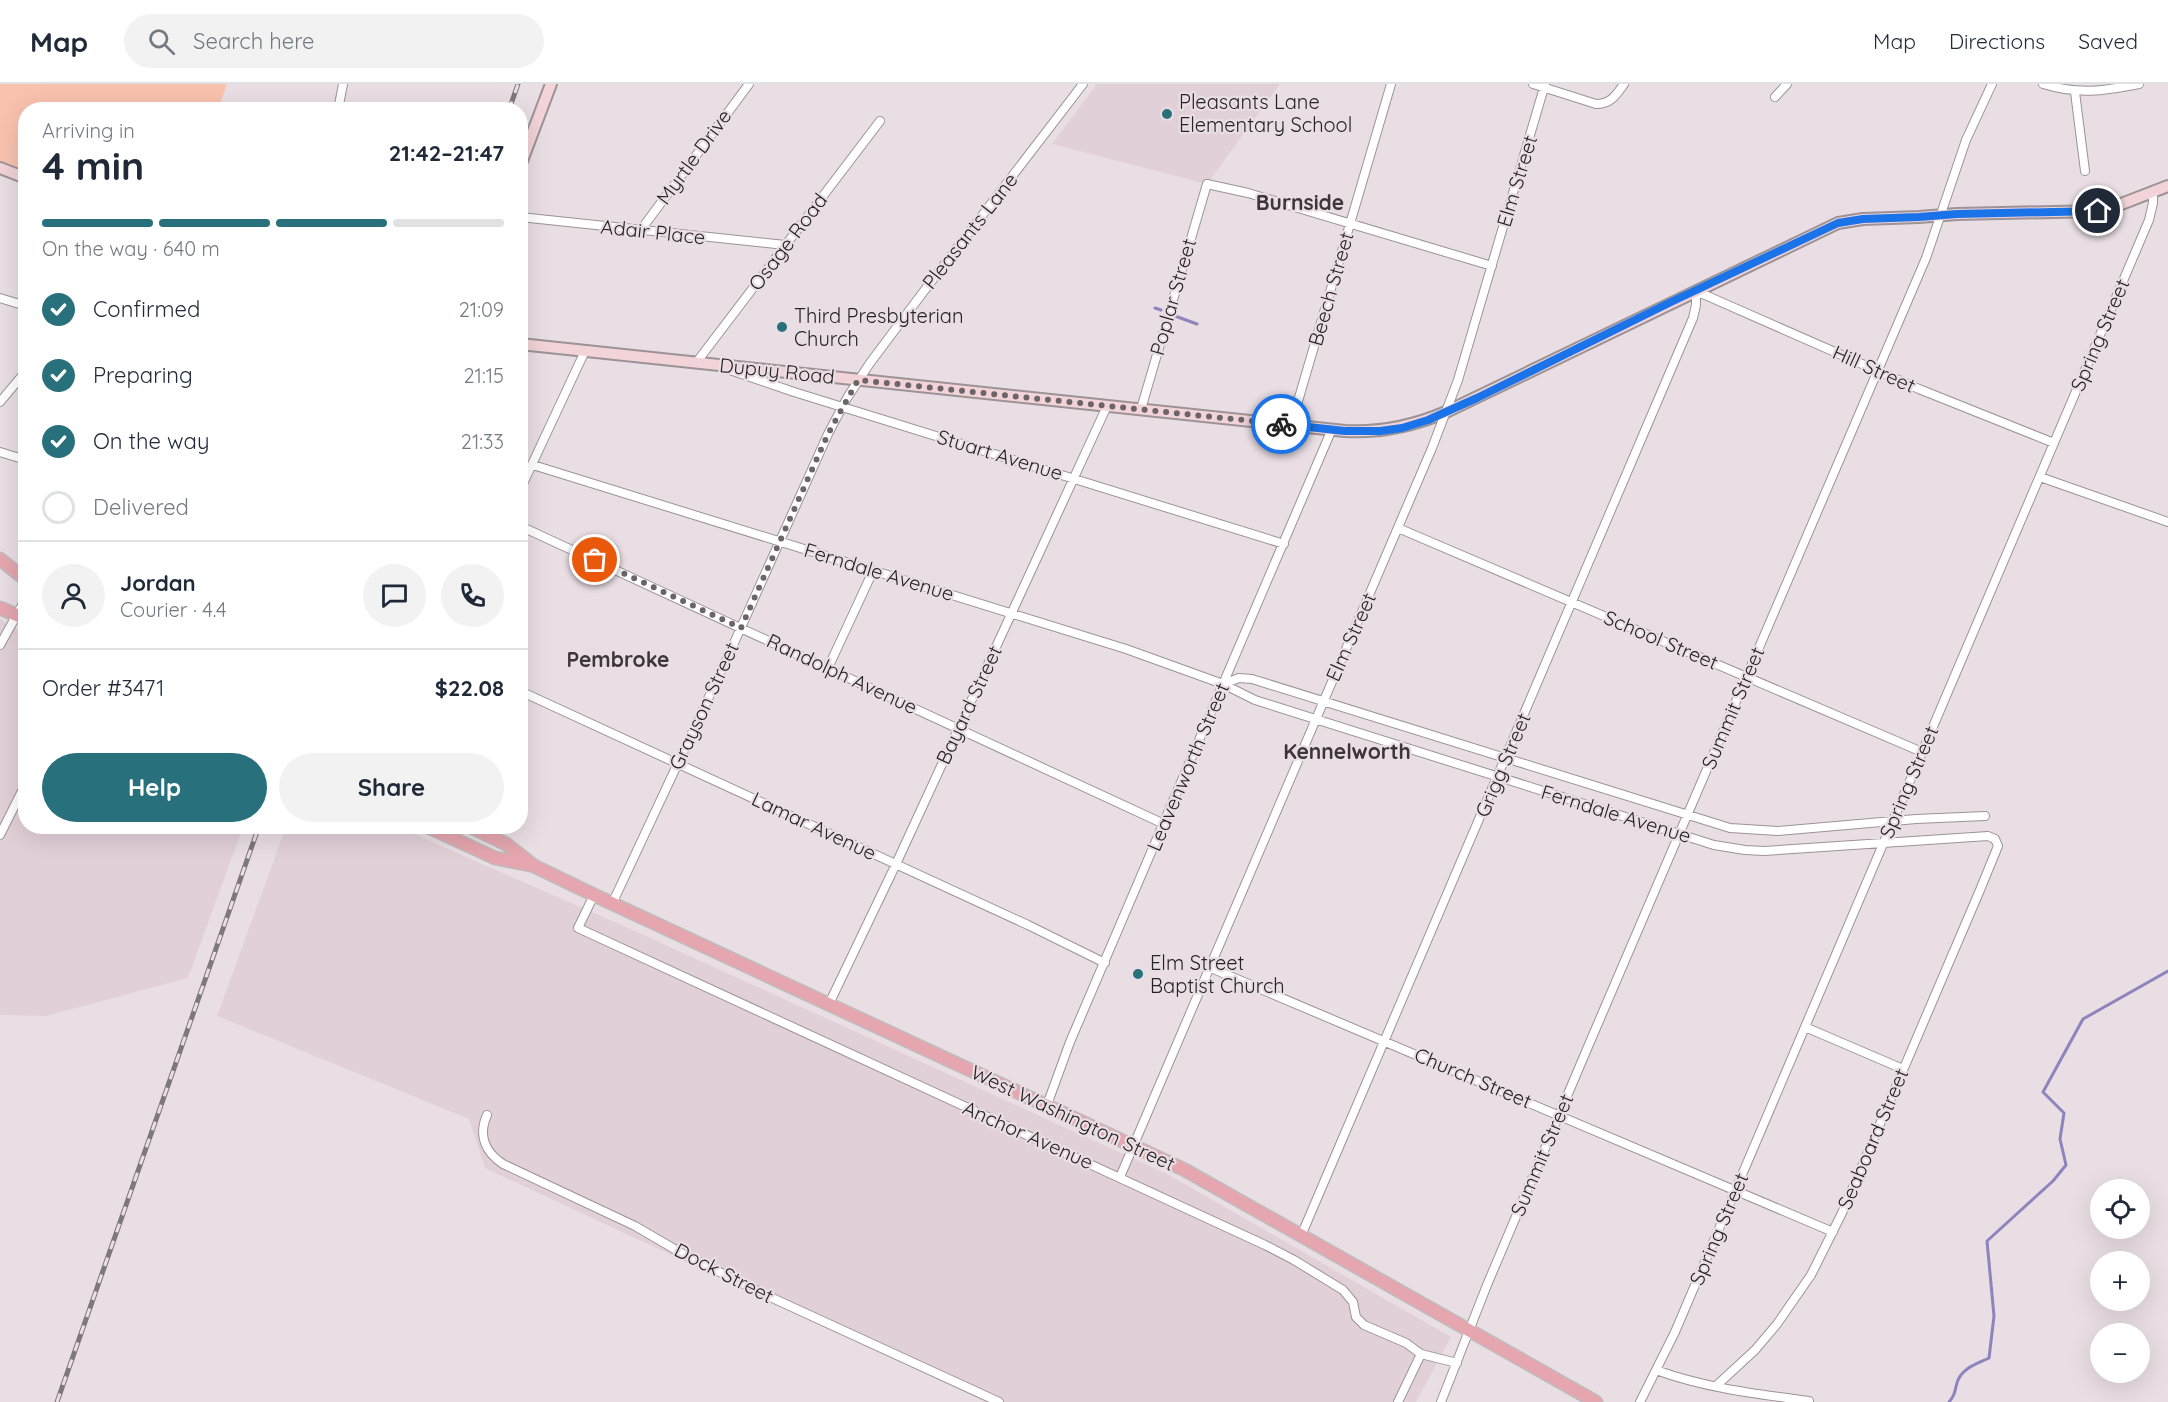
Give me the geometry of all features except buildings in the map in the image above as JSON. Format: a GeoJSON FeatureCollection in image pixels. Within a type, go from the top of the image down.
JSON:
{"type":"FeatureCollection","features":[{"type":"Feature","properties":{"kind":"main road"},"geometry":{"type":"LineString","coordinates":[[0,559],[18,574]]}},
{"type":"Feature","properties":{"kind":"main road"},"geometry":{"type":"LineString","coordinates":[[0,608],[18,616]]}},
{"type":"Feature","properties":{"kind":"main road","name":"West Washington Street"},"geometry":{"type":"LineString","coordinates":[[443,834],[495,858],[534,866]]}},
{"type":"Feature","properties":{"kind":"main road","name":"West Washington Street"},"geometry":{"type":"LineString","coordinates":[[485,834],[506,844],[534,866],[612,904],[1185,1170],[1596,1402]]}},
{"type":"Feature","properties":{"kind":"street"},"geometry":{"type":"LineString","coordinates":[[340,102],[343,84]]}},
{"type":"Feature","properties":{"kind":"street"},"geometry":{"type":"LineString","coordinates":[[528,145],[551,84]]}},
{"type":"Feature","properties":{"kind":"street","name":"Myrtle Drive"},"geometry":{"type":"LineString","coordinates":[[640,231],[749,84]]}},
{"type":"Feature","properties":{"kind":"street","name":"Pleasants Lane"},"geometry":{"type":"LineString","coordinates":[[858,380],[1083,84]]}},
{"type":"Feature","properties":{"kind":"street","name":"Beech Street"},"geometry":{"type":"LineString","coordinates":[[1291,425],[1391,84]]}},
{"type":"Feature","properties":{"kind":"street"},"geometry":{"type":"LineString","coordinates":[[1533,84],[1596,104],[1604,104],[1614,99],[1624,84]]}},
{"type":"Feature","properties":{"kind":"street"},"geometry":{"type":"LineString","coordinates":[[1775,97],[1786,84]]}},
{"type":"Feature","properties":{"kind":"street","name":"Summit Street"},"geometry":{"type":"LineString","coordinates":[[1441,1402],[1560,1115],[1926,258],[1966,140],[1992,84]]}},
{"type":"Feature","properties":{"kind":"street"},"geometry":{"type":"LineString","coordinates":[[2043,84],[2075,92],[2103,91],[2139,84]]}},
{"type":"Feature","properties":{"kind":"street","name":"Elm Street"},"geometry":{"type":"LineString","coordinates":[[1120,1177],[1446,412],[1458,380],[1544,86]]}},
{"type":"Feature","properties":{"kind":"street"},"geometry":{"type":"LineString","coordinates":[[2075,92],[2085,171]]}},
{"type":"Feature","properties":{"kind":"street","name":"Osage Road"},"geometry":{"type":"LineString","coordinates":[[696,363],[880,121]]}},
{"type":"Feature","properties":{"kind":"street"},"geometry":{"type":"LineString","coordinates":[[0,168],[18,175]]}},
{"type":"Feature","properties":{"kind":"street","name":"Poplar Street"},"geometry":{"type":"LineString","coordinates":[[1141,409],[1207,184],[1248,193],[1349,225]]}},
{"type":"Feature","properties":{"kind":"street","name":"Dupuy Road"},"geometry":{"type":"LineString","coordinates":[[528,345],[1291,425],[1380,431],[1402,428],[1446,412],[1838,223],[1863,219],[1941,215],[2098,211],[2168,186]]}},
{"type":"Feature","properties":{"kind":"street","name":"Spring Street"},"geometry":{"type":"LineString","coordinates":[[1640,1402],[1675,1332],[2149,220],[2153,192]]}},
{"type":"Feature","properties":{"kind":"street","name":"Adair Place"},"geometry":{"type":"LineString","coordinates":[[528,218],[785,245]]}},
{"type":"Feature","properties":{"kind":"street"},"geometry":{"type":"LineString","coordinates":[[1349,225],[1492,266]]}},
{"type":"Feature","properties":{"kind":"street","name":"Hill Street"},"geometry":{"type":"LineString","coordinates":[[1696,291],[1877,371],[2054,442]]}},
{"type":"Feature","properties":{"kind":"street","name":"Grigg Street"},"geometry":{"type":"LineString","coordinates":[[1301,1236],[1693,318],[1696,291]]}},
{"type":"Feature","properties":{"kind":"street"},"geometry":{"type":"LineString","coordinates":[[0,298],[18,304]]}},
{"type":"Feature","properties":{"kind":"street"},"geometry":{"type":"LineString","coordinates":[[528,475],[585,351]]}},
{"type":"Feature","properties":{"kind":"street","name":"Stuart Avenue"},"geometry":{"type":"LineString","coordinates":[[717,365],[1284,544]]}},
{"type":"Feature","properties":{"kind":"street","name":"Grayson Street"},"geometry":{"type":"LineString","coordinates":[[612,904],[843,406],[858,380]]}},
{"type":"Feature","properties":{"kind":"street"},"geometry":{"type":"LineString","coordinates":[[0,402],[18,381]]}},
{"type":"Feature","properties":{"kind":"street","name":"Bayard Street"},"geometry":{"type":"LineString","coordinates":[[829,1004],[1107,406]]}},
{"type":"Feature","properties":{"kind":"street","name":"Leavenworth Street"},"geometry":{"type":"LineString","coordinates":[[1047,1106],[1070,1042],[1106,963],[1332,429]]}},
{"type":"Feature","properties":{"kind":"street"},"geometry":{"type":"LineString","coordinates":[[0,452],[18,458]]}},
{"type":"Feature","properties":{"kind":"street","name":"Ferndale Avenue"},"geometry":{"type":"LineString","coordinates":[[533,465],[1126,649],[1223,684],[1255,700],[1729,848],[1764,851],[1988,836],[1995,839],[1998,846],[1990,866]]}},
{"type":"Feature","properties":{"kind":"street"},"geometry":{"type":"LineString","coordinates":[[2040,477],[2166,522]]}},
{"type":"Feature","properties":{"kind":"street","name":"School Street"},"geometry":{"type":"LineString","coordinates":[[1398,528],[1922,752]]}},
{"type":"Feature","properties":{"kind":"street","name":"Randolph Avenue"},"geometry":{"type":"LineString","coordinates":[[528,530],[1164,824]]}},
{"type":"Feature","properties":{"kind":"street"},"geometry":{"type":"LineString","coordinates":[[828,668],[873,571]]}},
{"type":"Feature","properties":{"kind":"street"},"geometry":{"type":"LineString","coordinates":[[0,645],[18,621]]}},
{"type":"Feature","properties":{"kind":"street","name":"Ferndale Avenue"},"geometry":{"type":"LineString","coordinates":[[1223,684],[1239,678],[1252,679],[1730,828],[1763,831],[1985,816]]}},
{"type":"Feature","properties":{"kind":"street","name":"Lamar Avenue"},"geometry":{"type":"LineString","coordinates":[[528,696],[1106,963]]}},
{"type":"Feature","properties":{"kind":"street"},"geometry":{"type":"LineString","coordinates":[[0,835],[18,799]]}},
{"type":"Feature","properties":{"kind":"street","name":"Seaboard Street"},"geometry":{"type":"LineString","coordinates":[[1716,1386],[1755,1350],[1777,1324],[1811,1275],[1833,1232],[1990,866]]}},
{"type":"Feature","properties":{"kind":"street","name":"Anchor Avenue"},"geometry":{"type":"LineString","coordinates":[[594,895],[578,928],[1120,1177],[1294,1260],[1349,1295],[1356,1317],[1364,1325],[1406,1343],[1421,1354],[1457,1362]]}},
{"type":"Feature","properties":{"kind":"street","name":"Church Street"},"geometry":{"type":"LineString","coordinates":[[1211,968],[1833,1232]]}},
{"type":"Feature","properties":{"kind":"street"},"geometry":{"type":"LineString","coordinates":[[1805,1027],[1903,1069]]}},
{"type":"Feature","properties":{"kind":"street","name":"Dock Street"},"geometry":{"type":"LineString","coordinates":[[487,1115],[483,1131],[484,1141],[488,1151],[503,1164],[635,1226],[683,1254],[768,1296],[999,1402]]}},
{"type":"Feature","properties":{"kind":"street"},"geometry":{"type":"LineString","coordinates":[[1398,1402],[1421,1354]]}},
{"type":"Feature","properties":{"kind":"street"},"geometry":{"type":"LineString","coordinates":[[1656,1370],[1677,1377],[1750,1393],[1809,1401]]}},
{"type":"Feature","properties":{"kind":"shaded area"},"geometry":{"type":"Polygon","coordinates":[[[0,84],[227,84],[221,102],[18,102],[18,170],[0,163],[0,84]]]}},
{"type":"Feature","properties":{"kind":"shaded area","name":"Pleasants Lane Elementary School"},"geometry":{"type":"Polygon","coordinates":[[[1097,84],[1280,84],[1207,184],[1052,144],[1097,84]]]}},
{"type":"Feature","properties":{"kind":"shaded area"},"geometry":{"type":"Polygon","coordinates":[[[0,619],[18,630],[18,834],[240,834],[188,978],[46,1016],[0,1015],[0,619]]]}},
{"type":"Feature","properties":{"kind":"shaded area"},"geometry":{"type":"Polygon","coordinates":[[[283,834],[414,834],[635,931],[1169,1175],[1451,1337],[1416,1402],[986,1402],[485,1168],[469,1119],[217,1016],[283,834]]]}},
{"type":"Feature","properties":{"kind":"waterway"},"geometry":{"type":"LineString","coordinates":[[1155,308],[1161,310]]}},
{"type":"Feature","properties":{"kind":"waterway"},"geometry":{"type":"LineString","coordinates":[[1175,316],[1197,324]]}},
{"type":"Feature","properties":{"kind":"waterway"},"geometry":{"type":"LineString","coordinates":[[1949,1402],[1964,1372],[1971,1366],[1989,1358],[1994,1316],[1987,1241],[2053,1181],[2066,1165],[2060,1139],[2064,1113],[2043,1092],[2083,1019],[2168,971]]}},
{"type":"Feature","properties":{"kind":"railway"},"geometry":{"type":"LineString","coordinates":[[512,102],[518,84]]}},
{"type":"Feature","properties":{"kind":"railway"},"geometry":{"type":"LineString","coordinates":[[57,1402],[256,834]]}},
{"type":"Feature","properties":{"kind":"way so far"},"geometry":{"type":"LineString","coordinates":[[595,560],[741,628],[828,434],[858,380],[1281,424]]}},
{"type":"Feature","properties":{"kind":"place","name":"Pleasants Lane Elementary School"},"geometry":{"type":"Point","coordinates":[1167,114]}},
{"type":"Feature","properties":{"kind":"place","name":"Third Presbyterian Church"},"geometry":{"type":"Point","coordinates":[782,327]}},
{"type":"Feature","properties":{"kind":"place","name":"Elm Street Baptist Church"},"geometry":{"type":"Point","coordinates":[1138,974]}},
{"type":"Feature","properties":{"kind":"district","name":"Burnside"},"geometry":{"type":"Point","coordinates":[1300,203]}},
{"type":"Feature","properties":{"kind":"district","name":"Pembroke"},"geometry":{"type":"Point","coordinates":[618,660]}},
{"type":"Feature","properties":{"kind":"district","name":"Kennelworth"},"geometry":{"type":"Point","coordinates":[1347,752]}},
{"type":"Feature","properties":{"kind":"route"},"geometry":{"type":"LineString","coordinates":[[1281,424],[1360,432],[1402,428],[1428,420],[1838,223],[1863,219],[1957,214],[2098,211]]}}]}
